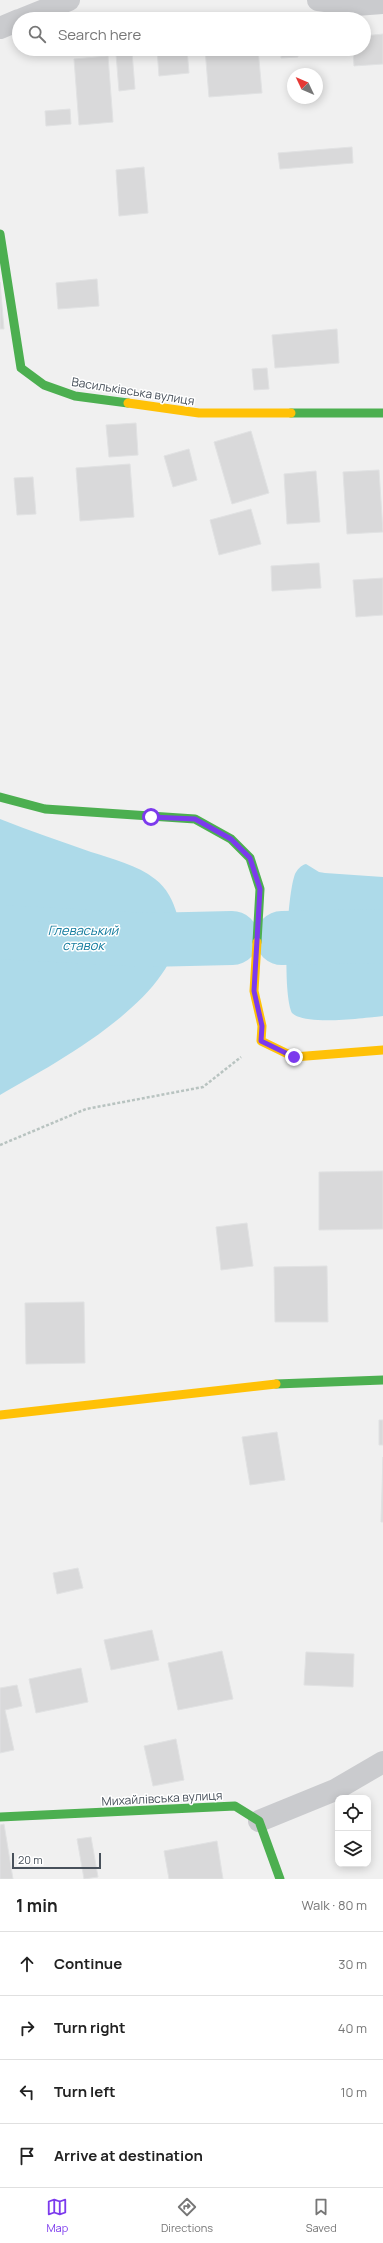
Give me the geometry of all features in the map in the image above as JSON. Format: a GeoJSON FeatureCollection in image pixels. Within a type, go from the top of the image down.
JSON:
{"type":"FeatureCollection","features":[{"type":"Feature","properties":{"kind":"street"},"geometry":{"type":"LineString","coordinates":[[39,12],[69,0]]}},
{"type":"Feature","properties":{"kind":"street"},"geometry":{"type":"LineString","coordinates":[[318,0],[356,4],[383,3]]}},
{"type":"Feature","properties":{"kind":"street"},"geometry":{"type":"LineString","coordinates":[[0,28],[12,23]]}},
{"type":"Feature","properties":{"kind":"street","name":"Васильківська вулиця"},"geometry":{"type":"LineString","coordinates":[[0,234],[21,368],[44,385],[75,396],[199,413],[383,413]]}},
{"type":"Feature","properties":{"kind":"street"},"geometry":{"type":"LineString","coordinates":[[0,797],[45,809],[195,819],[231,839],[250,858],[260,889],[254,991],[262,1026],[261,1041],[294,1057],[383,1050]]}},
{"type":"Feature","properties":{"kind":"street"},"geometry":{"type":"LineString","coordinates":[[0,1415],[255,1385],[383,1380]]}},
{"type":"Feature","properties":{"kind":"street"},"geometry":{"type":"LineString","coordinates":[[280,1879],[259,1821],[335,1790],[383,1762]]}},
{"type":"Feature","properties":{"kind":"street","name":"Михайлівська вулиця"},"geometry":{"type":"LineString","coordinates":[[0,1817],[235,1806],[259,1821]]}},
{"type":"Feature","properties":{"kind":"path"},"geometry":{"type":"LineString","coordinates":[[0,1145],[86,1109],[203,1087],[261,1041]]}},
{"type":"Feature","properties":{"kind":"water","name":"Глеваський ставок"},"geometry":{"type":"Polygon","coordinates":[[[0,819],[124,863],[148,874],[163,886],[177,914],[177,943],[164,970],[143,997],[115,1022],[53,1064],[0,1095],[0,819]]]}},
{"type":"Feature","properties":{"kind":"water"},"geometry":{"type":"Polygon","coordinates":[[[306,864],[319,872],[383,877],[383,1016],[321,1020],[299,1017],[292,1013],[289,1002],[286,966],[288,922],[292,885],[295,874],[302,865],[306,864]]]}},
{"type":"Feature","properties":{"kind":"building"},"geometry":{"type":"Polygon","coordinates":[[[383,34],[383,64],[354,66],[353,56],[371,56],[371,35],[383,34]]]}},
{"type":"Feature","properties":{"kind":"building"},"geometry":{"type":"Polygon","coordinates":[[[108,56],[113,122],[79,125],[74,59],[108,56]]]}},
{"type":"Feature","properties":{"kind":"building"},"geometry":{"type":"Polygon","coordinates":[[[116,56],[132,56],[135,89],[119,91],[116,56]]]}},
{"type":"Feature","properties":{"kind":"building"},"geometry":{"type":"Polygon","coordinates":[[[158,56],[188,56],[189,73],[159,76],[158,56]]]}},
{"type":"Feature","properties":{"kind":"building"},"geometry":{"type":"Polygon","coordinates":[[[206,56],[259,56],[262,93],[209,97],[206,56]]]}},
{"type":"Feature","properties":{"kind":"building"},"geometry":{"type":"Polygon","coordinates":[[[281,56],[298,57],[281,58],[281,56]]]}},
{"type":"Feature","properties":{"kind":"building"},"geometry":{"type":"Polygon","coordinates":[[[70,109],[71,124],[46,126],[45,111],[70,109]]]}},
{"type":"Feature","properties":{"kind":"building"},"geometry":{"type":"Polygon","coordinates":[[[352,147],[353,163],[280,169],[278,153],[352,147]]]}},
{"type":"Feature","properties":{"kind":"building"},"geometry":{"type":"Polygon","coordinates":[[[144,167],[148,213],[119,216],[116,170],[144,167]]]}},
{"type":"Feature","properties":{"kind":"building"},"geometry":{"type":"Polygon","coordinates":[[[97,279],[99,306],[58,309],[56,283],[97,279]]]}},
{"type":"Feature","properties":{"kind":"building"},"geometry":{"type":"Polygon","coordinates":[[[0,282],[4,329],[0,329],[0,282]]]}},
{"type":"Feature","properties":{"kind":"building"},"geometry":{"type":"Polygon","coordinates":[[[337,329],[339,363],[275,368],[272,335],[337,329]]]}},
{"type":"Feature","properties":{"kind":"building"},"geometry":{"type":"Polygon","coordinates":[[[267,368],[269,389],[254,390],[252,369],[267,368]]]}},
{"type":"Feature","properties":{"kind":"building"},"geometry":{"type":"Polygon","coordinates":[[[136,423],[138,455],[109,457],[106,425],[136,423]]]}},
{"type":"Feature","properties":{"kind":"building"},"geometry":{"type":"Polygon","coordinates":[[[251,431],[269,493],[232,504],[214,442],[251,431]]]}},
{"type":"Feature","properties":{"kind":"building"},"geometry":{"type":"Polygon","coordinates":[[[189,449],[197,480],[173,487],[164,456],[189,449]]]}},
{"type":"Feature","properties":{"kind":"building"},"geometry":{"type":"Polygon","coordinates":[[[130,464],[134,517],[80,521],[76,468],[130,464]]]}},
{"type":"Feature","properties":{"kind":"building"},"geometry":{"type":"Polygon","coordinates":[[[379,470],[383,532],[347,534],[343,472],[379,470]]]}},
{"type":"Feature","properties":{"kind":"building"},"geometry":{"type":"Polygon","coordinates":[[[316,471],[320,522],[287,524],[284,474],[316,471]]]}},
{"type":"Feature","properties":{"kind":"building"},"geometry":{"type":"Polygon","coordinates":[[[33,477],[36,514],[17,515],[14,478],[33,477]]]}},
{"type":"Feature","properties":{"kind":"building"},"geometry":{"type":"Polygon","coordinates":[[[251,509],[261,544],[219,555],[210,520],[251,509]]]}},
{"type":"Feature","properties":{"kind":"building"},"geometry":{"type":"Polygon","coordinates":[[[319,563],[321,588],[272,591],[271,566],[319,563]]]}},
{"type":"Feature","properties":{"kind":"building"},"geometry":{"type":"Polygon","coordinates":[[[383,578],[383,615],[356,617],[353,580],[383,578]]]}},
{"type":"Feature","properties":{"kind":"building"},"geometry":{"type":"Polygon","coordinates":[[[383,1171],[383,1229],[319,1230],[319,1172],[383,1171]]]}},
{"type":"Feature","properties":{"kind":"building"},"geometry":{"type":"Polygon","coordinates":[[[247,1223],[253,1266],[221,1270],[216,1227],[247,1223]]]}},
{"type":"Feature","properties":{"kind":"building"},"geometry":{"type":"Polygon","coordinates":[[[327,1266],[328,1322],[275,1322],[274,1267],[327,1266]]]}},
{"type":"Feature","properties":{"kind":"building"},"geometry":{"type":"Polygon","coordinates":[[[84,1302],[85,1363],[26,1364],[25,1303],[84,1302]]]}},
{"type":"Feature","properties":{"kind":"building"},"geometry":{"type":"Polygon","coordinates":[[[379,1420],[383,1420],[383,1445],[379,1445],[379,1420]]]}},
{"type":"Feature","properties":{"kind":"building"},"geometry":{"type":"Polygon","coordinates":[[[277,1432],[285,1480],[250,1485],[242,1437],[277,1432]]]}},
{"type":"Feature","properties":{"kind":"building"},"geometry":{"type":"Polygon","coordinates":[[[383,1457],[383,1522],[381,1522],[383,1457]]]}},
{"type":"Feature","properties":{"kind":"building"},"geometry":{"type":"Polygon","coordinates":[[[78,1568],[83,1588],[57,1594],[53,1573],[78,1568]]]}},
{"type":"Feature","properties":{"kind":"building"},"geometry":{"type":"Polygon","coordinates":[[[152,1630],[159,1660],[111,1670],[104,1640],[152,1630]]]}},
{"type":"Feature","properties":{"kind":"building"},"geometry":{"type":"Polygon","coordinates":[[[222,1651],[233,1699],[178,1710],[168,1663],[222,1651]]]}},
{"type":"Feature","properties":{"kind":"building"},"geometry":{"type":"Polygon","coordinates":[[[306,1652],[354,1654],[353,1687],[304,1685],[306,1652]]]}},
{"type":"Feature","properties":{"kind":"building"},"geometry":{"type":"Polygon","coordinates":[[[81,1668],[88,1702],[36,1713],[29,1679],[81,1668]]]}},
{"type":"Feature","properties":{"kind":"building"},"geometry":{"type":"Polygon","coordinates":[[[17,1685],[22,1706],[5,1710],[14,1750],[0,1753],[0,1688],[17,1685]]]}},
{"type":"Feature","properties":{"kind":"building"},"geometry":{"type":"Polygon","coordinates":[[[176,1739],[184,1780],[153,1786],[144,1746],[176,1739]]]}},
{"type":"Feature","properties":{"kind":"building"},"geometry":{"type":"Polygon","coordinates":[[[4,1824],[13,1879],[0,1879],[0,1825],[4,1824]]]}},
{"type":"Feature","properties":{"kind":"building"},"geometry":{"type":"Polygon","coordinates":[[[91,1837],[98,1877],[84,1879],[77,1839],[91,1837]]]}},
{"type":"Feature","properties":{"kind":"building"},"geometry":{"type":"Polygon","coordinates":[[[217,1841],[223,1879],[169,1879],[164,1851],[217,1841]]]}},
{"type":"Feature","properties":{"kind":"waterway"},"geometry":{"type":"LineString","coordinates":[[0,932],[146,940],[232,938]]}},
{"type":"Feature","properties":{"kind":"waterway"},"geometry":{"type":"LineString","coordinates":[[282,938],[383,936]]}},
{"type":"Feature","properties":{"kind":"traffic: fast"},"geometry":{"type":"LineString","coordinates":[[0,234],[21,368],[44,385],[75,396],[128,403]]}},
{"type":"Feature","properties":{"kind":"traffic: fast"},"geometry":{"type":"LineString","coordinates":[[291,413],[383,413]]}},
{"type":"Feature","properties":{"kind":"traffic: fast"},"geometry":{"type":"LineString","coordinates":[[0,797],[45,809],[195,819],[231,839],[250,858],[260,889],[257,942]]}},
{"type":"Feature","properties":{"kind":"traffic: fast"},"geometry":{"type":"LineString","coordinates":[[276,1384],[383,1380]]}},
{"type":"Feature","properties":{"kind":"traffic: fast"},"geometry":{"type":"LineString","coordinates":[[0,1817],[235,1806],[259,1821],[280,1879]]}},
{"type":"Feature","properties":{"kind":"traffic: slow"},"geometry":{"type":"LineString","coordinates":[[128,403],[199,413],[291,413]]}},
{"type":"Feature","properties":{"kind":"traffic: slow"},"geometry":{"type":"LineString","coordinates":[[257,942],[254,991],[262,1026],[261,1041],[294,1057],[383,1050]]}},
{"type":"Feature","properties":{"kind":"traffic: slow"},"geometry":{"type":"LineString","coordinates":[[0,1415],[276,1384]]}},
{"type":"Feature","properties":{"kind":"route"},"geometry":{"type":"LineString","coordinates":[[151,817],[195,819],[231,839],[250,858],[260,889],[254,991],[262,1026],[261,1041],[294,1057]]}}]}
